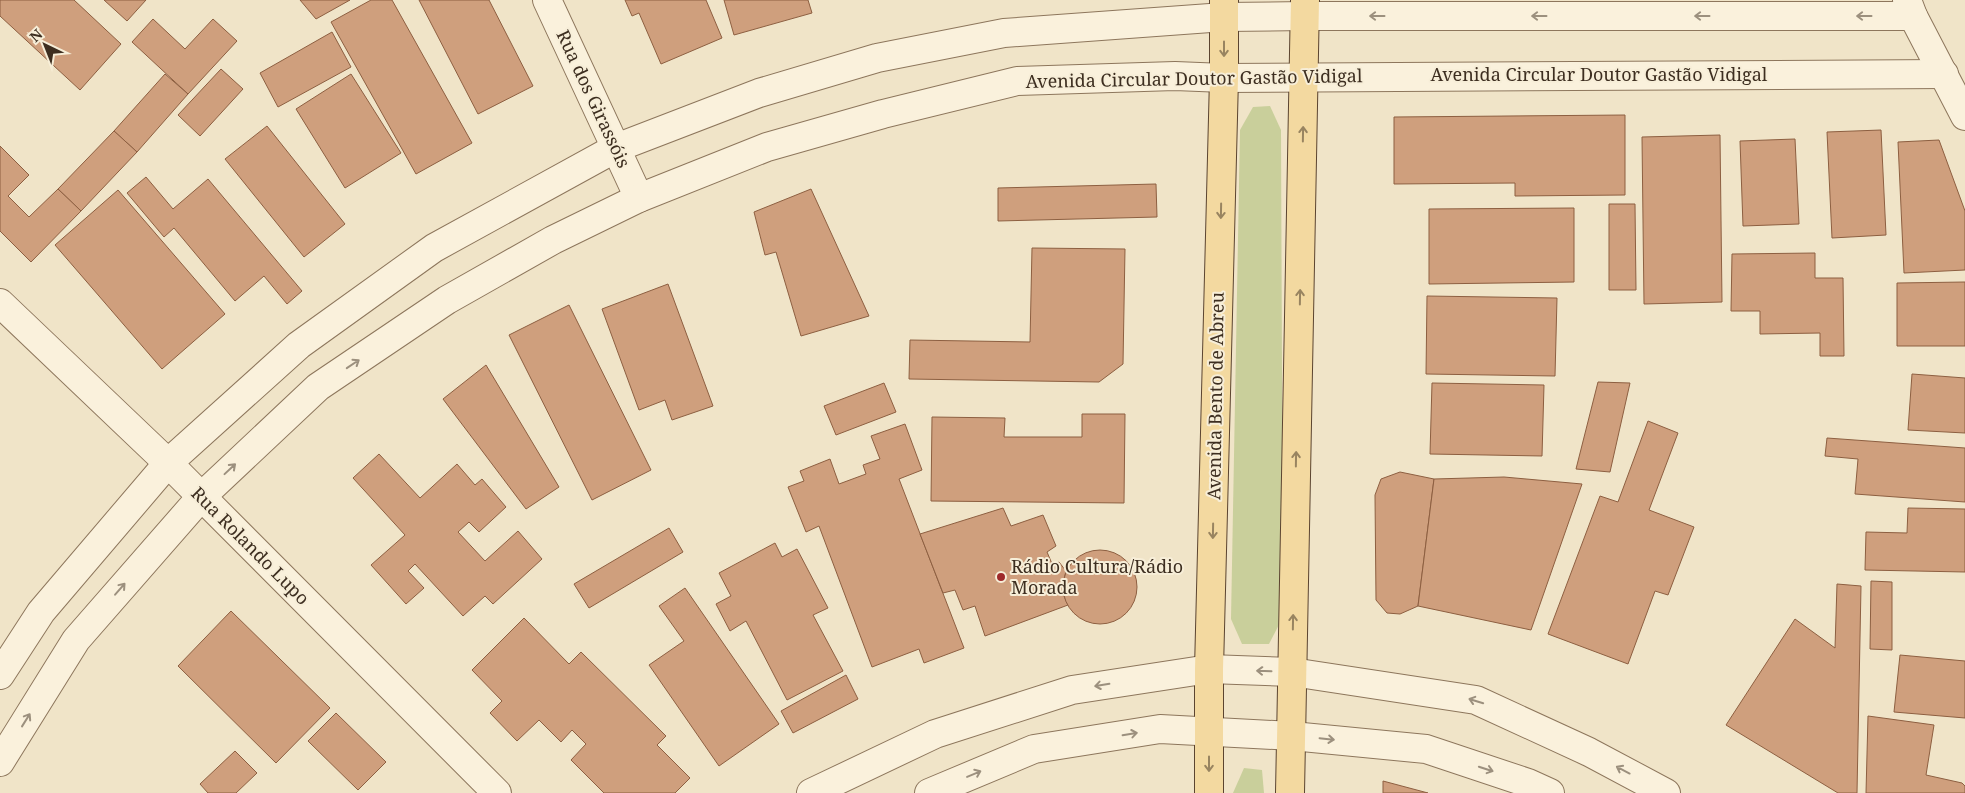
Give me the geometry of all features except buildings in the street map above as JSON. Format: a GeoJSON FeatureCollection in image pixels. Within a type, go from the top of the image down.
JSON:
{"type":"FeatureCollection","features":[{"type":"Feature","properties":{"kind":"main road"},"geometry":{"type":"LineString","coordinates":[[1290,793],[1305,8]]}},
{"type":"Feature","properties":{"kind":"main road","name":"Avenida Bento de Abreu"},"geometry":{"type":"LineString","coordinates":[[1209,793],[1209,669],[1224,78],[1224,9]]}},
{"type":"Feature","properties":{"kind":"street","name":"Rua dos Girassóis"},"geometry":{"type":"LineString","coordinates":[[547,0],[639,198]]}},
{"type":"Feature","properties":{"kind":"street"},"geometry":{"type":"LineString","coordinates":[[0,675],[41,612],[168,464],[299,345],[434,248],[616,148],[759,93],[877,58],[1004,33],[1224,9],[1910,8],[1965,116]]}},
{"type":"Feature","properties":{"kind":"street","name":"Avenida Circular Doutor Gastão Vidigal"},"geometry":{"type":"LineString","coordinates":[[0,762],[76,640],[201,497],[326,382],[448,300],[553,240],[639,198],[766,147],[883,114],[1018,81],[1175,76],[1224,78],[1944,74]]}},
{"type":"Feature","properties":{"kind":"street","name":"Rua Rolando Lupo"},"geometry":{"type":"LineString","coordinates":[[0,303],[168,464],[497,793]]}},
{"type":"Feature","properties":{"kind":"street"},"geometry":{"type":"LineString","coordinates":[[811,793],[935,734],[1072,690],[1209,669],[1292,672],[1476,700],[1589,752],[1666,793]]}},
{"type":"Feature","properties":{"kind":"street"},"geometry":{"type":"LineString","coordinates":[[929,793],[1034,749],[1160,730],[1292,736],[1426,749],[1528,783],[1550,793]]}},
{"type":"Feature","properties":{"kind":"green space"},"geometry":{"type":"Polygon","coordinates":[[[1270,106],[1281,130],[1283,617],[1269,644],[1242,644],[1231,619],[1240,130],[1253,107],[1270,106]]]}},
{"type":"Feature","properties":{"kind":"green space"},"geometry":{"type":"Polygon","coordinates":[[[1244,768],[1262,770],[1264,793],[1233,793],[1244,768]]]}},
{"type":"Feature","properties":{"kind":"place","name":"Rádio Cultura/Rádio Morada"},"geometry":{"type":"Point","coordinates":[1001,577]}}]}
